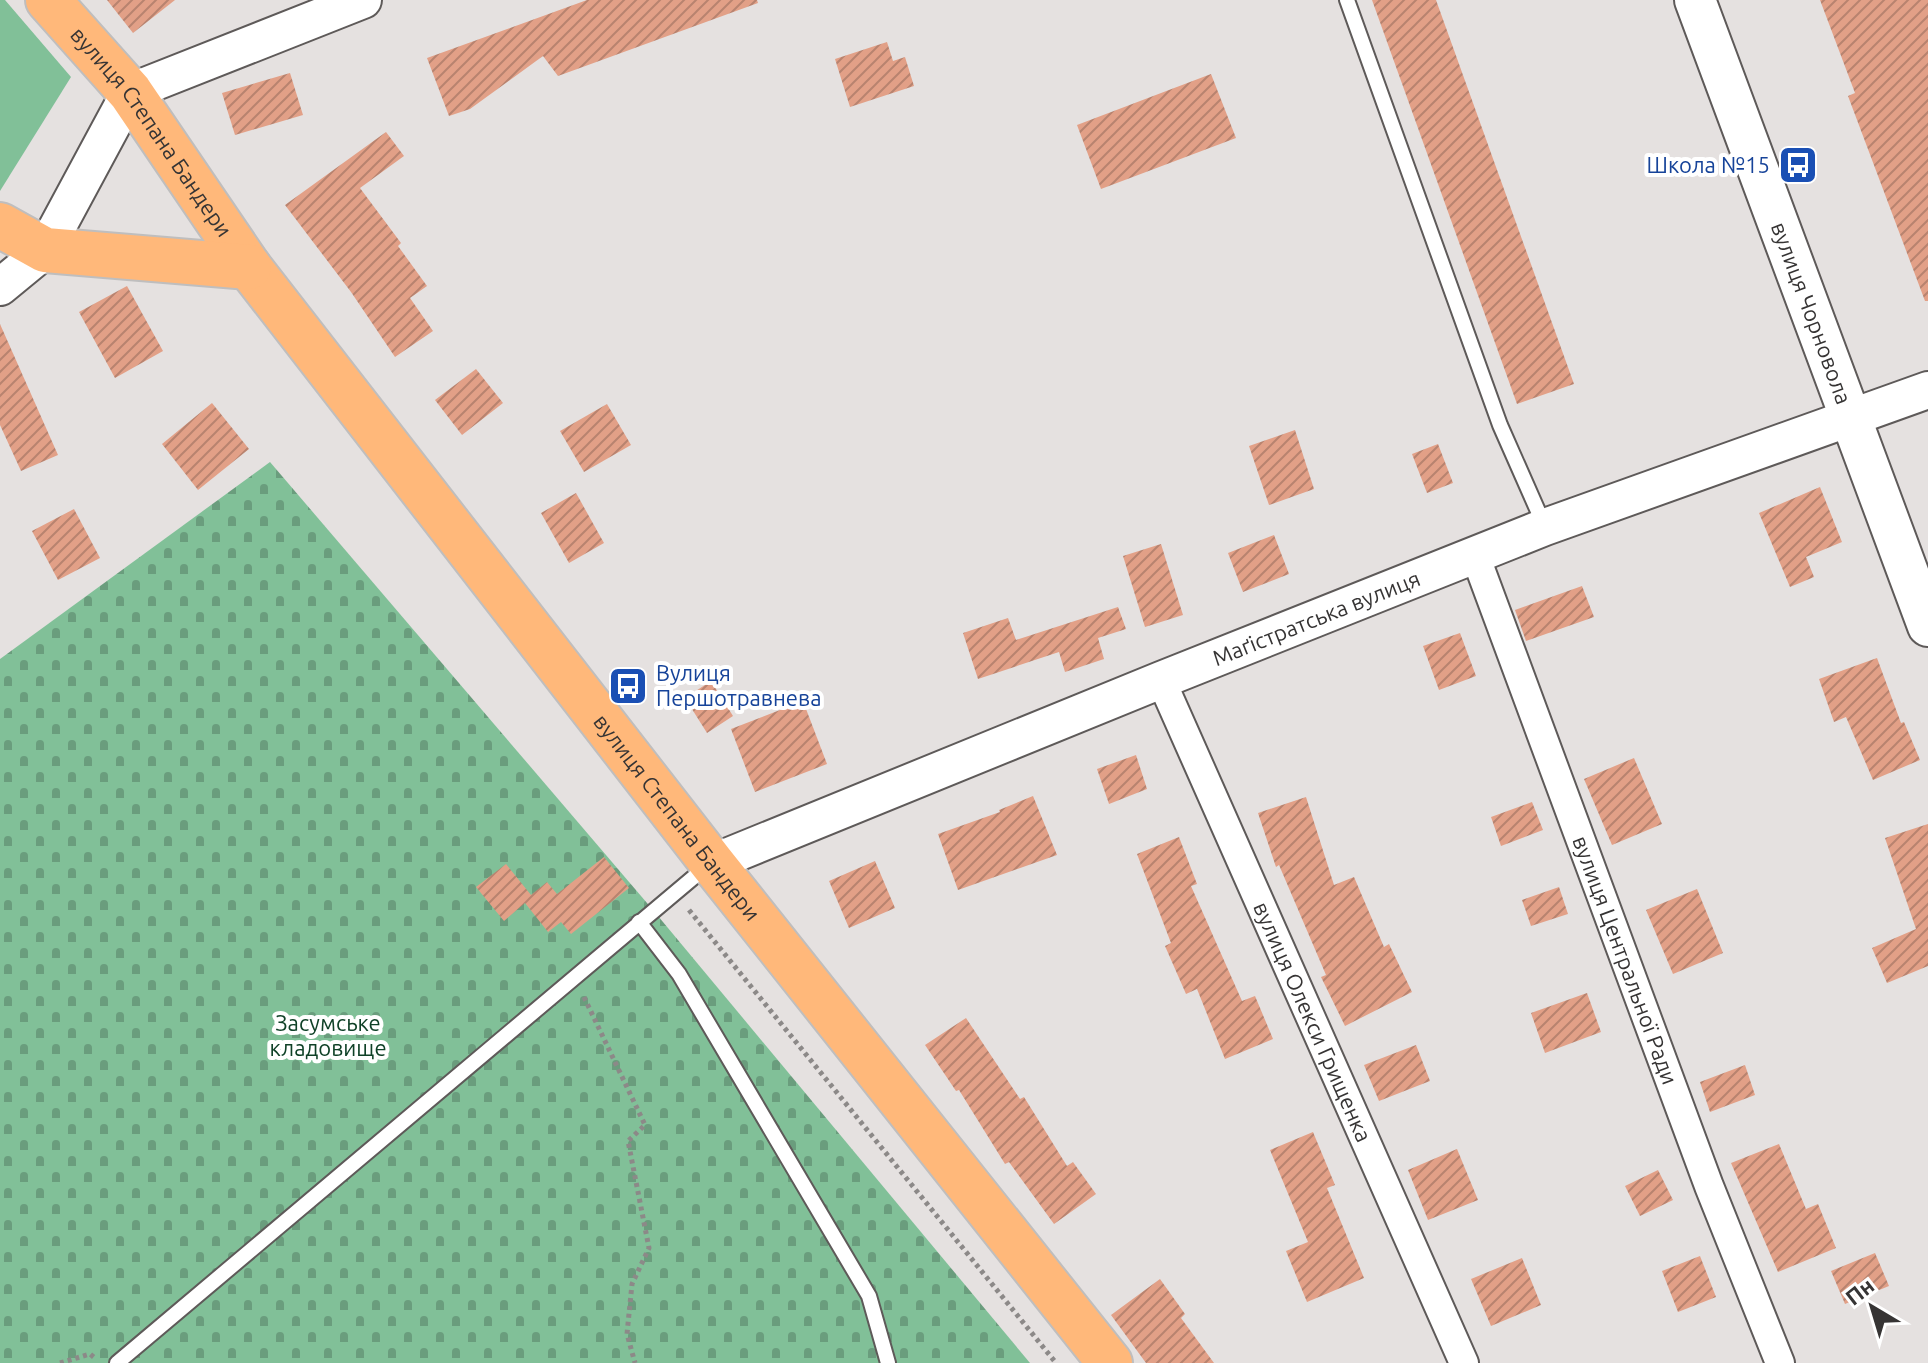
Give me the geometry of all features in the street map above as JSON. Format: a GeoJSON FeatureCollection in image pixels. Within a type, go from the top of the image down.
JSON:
{"type":"FeatureCollection","features":[{"type":"Feature","properties":{"kind":"main road","name":"вулиця Степана Бандери"},"geometry":{"type":"LineString","coordinates":[[48,0],[130,92],[249,267],[712,863],[1110,1363]]}},
{"type":"Feature","properties":{"kind":"main road","name":"вулиця Чорновола"},"geometry":{"type":"LineString","coordinates":[[1695,0],[1928,626]]}},
{"type":"Feature","properties":{"kind":"main road","name":"вулиця Степана Бандери"},"geometry":{"type":"LineString","coordinates":[[0,225],[45,250],[249,267]]}},
{"type":"Feature","properties":{"kind":"street"},"geometry":{"type":"LineString","coordinates":[[0,287],[45,250],[130,92],[363,0]]}},
{"type":"Feature","properties":{"kind":"street","name":"Маґістратська вулиця"},"geometry":{"type":"LineString","coordinates":[[712,863],[1545,527],[1928,390]]}},
{"type":"Feature","properties":{"kind":"street","name":"вулиця Центральної Ради"},"geometry":{"type":"LineString","coordinates":[[1475,555],[1709,1186],[1780,1363]]}},
{"type":"Feature","properties":{"kind":"street","name":"вулиця Олекси Грищенка"},"geometry":{"type":"LineString","coordinates":[[1161,680],[1464,1363]]}},
{"type":"Feature","properties":{"kind":"lane"},"geometry":{"type":"LineString","coordinates":[[1347,0],[1500,425],[1545,527]]}},
{"type":"Feature","properties":{"kind":"lane"},"geometry":{"type":"LineString","coordinates":[[117,1363],[712,863]]}},
{"type":"Feature","properties":{"kind":"lane"},"geometry":{"type":"LineString","coordinates":[[639,922],[679,974],[869,1296],[888,1363]]}},
{"type":"Feature","properties":{"kind":"path"},"geometry":{"type":"LineString","coordinates":[[675,892],[1056,1363]]}},
{"type":"Feature","properties":{"kind":"path"},"geometry":{"type":"LineString","coordinates":[[575,978],[645,1125],[628,1141],[649,1248],[632,1284],[627,1334],[635,1363]]}},
{"type":"Feature","properties":{"kind":"path"},"geometry":{"type":"LineString","coordinates":[[60,1363],[90,1354],[103,1363]]}},
{"type":"Feature","properties":{"kind":"green space"},"geometry":{"type":"Polygon","coordinates":[[[0,0],[5,0],[71,77],[0,191],[0,0]]]}},
{"type":"Feature","properties":{"kind":"green space","name":"Засумське кладовище"},"geometry":{"type":"Polygon","coordinates":[[[270,462],[653,910],[1030,1363],[0,1363],[0,659],[270,462]]]}},
{"type":"Feature","properties":{"kind":"building"},"geometry":{"type":"Polygon","coordinates":[[[107,0],[175,0],[133,33],[107,0]]]}},
{"type":"Feature","properties":{"kind":"building"},"geometry":{"type":"Polygon","coordinates":[[[587,0],[757,0],[758,3],[558,76],[543,56],[470,109],[449,116],[427,58],[587,0]]]}},
{"type":"Feature","properties":{"kind":"building"},"geometry":{"type":"Polygon","coordinates":[[[1372,0],[1436,0],[1574,384],[1517,404],[1372,0]]]}},
{"type":"Feature","properties":{"kind":"building"},"geometry":{"type":"Polygon","coordinates":[[[1820,0],[1928,0],[1928,301],[1925,301],[1848,96],[1855,93],[1820,0]]]}},
{"type":"Feature","properties":{"kind":"building"},"geometry":{"type":"Polygon","coordinates":[[[887,42],[893,61],[905,57],[914,86],[850,107],[835,59],[887,42]]]}},
{"type":"Feature","properties":{"kind":"building"},"geometry":{"type":"Polygon","coordinates":[[[290,73],[303,115],[235,135],[222,93],[290,73]]]}},
{"type":"Feature","properties":{"kind":"building"},"geometry":{"type":"Polygon","coordinates":[[[1211,74],[1236,138],[1101,189],[1077,125],[1211,74]]]}},
{"type":"Feature","properties":{"kind":"building"},"geometry":{"type":"Polygon","coordinates":[[[386,132],[404,156],[360,188],[401,243],[398,246],[427,286],[410,298],[433,331],[395,357],[351,292],[285,205],[386,132]]]}},
{"type":"Feature","properties":{"kind":"building"},"geometry":{"type":"Polygon","coordinates":[[[127,286],[163,351],[115,378],[79,312],[127,286]]]}},
{"type":"Feature","properties":{"kind":"building"},"geometry":{"type":"Polygon","coordinates":[[[0,324],[58,455],[21,471],[0,425],[0,324]]]}},
{"type":"Feature","properties":{"kind":"building"},"geometry":{"type":"Polygon","coordinates":[[[476,369],[503,403],[462,435],[435,400],[476,369]]]}},
{"type":"Feature","properties":{"kind":"building"},"geometry":{"type":"Polygon","coordinates":[[[212,403],[249,449],[198,490],[162,444],[212,403]]]}},
{"type":"Feature","properties":{"kind":"building"},"geometry":{"type":"Polygon","coordinates":[[[607,404],[631,445],[584,472],[560,431],[607,404]]]}},
{"type":"Feature","properties":{"kind":"building"},"geometry":{"type":"Polygon","coordinates":[[[1295,430],[1314,489],[1269,505],[1249,446],[1295,430]]]}},
{"type":"Feature","properties":{"kind":"building"},"geometry":{"type":"Polygon","coordinates":[[[1438,444],[1453,483],[1427,493],[1412,454],[1438,444]]]}},
{"type":"Feature","properties":{"kind":"building"},"geometry":{"type":"Polygon","coordinates":[[[1820,487],[1842,542],[1806,557],[1814,577],[1790,587],[1759,513],[1820,487]]]}},
{"type":"Feature","properties":{"kind":"building"},"geometry":{"type":"Polygon","coordinates":[[[576,493],[604,543],[569,563],[541,513],[576,493]]]}},
{"type":"Feature","properties":{"kind":"building"},"geometry":{"type":"Polygon","coordinates":[[[74,509],[100,558],[58,580],[32,531],[74,509]]]}},
{"type":"Feature","properties":{"kind":"building"},"geometry":{"type":"Polygon","coordinates":[[[1274,535],[1289,574],[1243,592],[1228,553],[1274,535]]]}},
{"type":"Feature","properties":{"kind":"building"},"geometry":{"type":"Polygon","coordinates":[[[1161,544],[1183,615],[1145,627],[1123,556],[1161,544]]]}},
{"type":"Feature","properties":{"kind":"building"},"geometry":{"type":"Polygon","coordinates":[[[1582,586],[1594,617],[1526,641],[1515,610],[1582,586]]]}},
{"type":"Feature","properties":{"kind":"building"},"geometry":{"type":"Polygon","coordinates":[[[1118,607],[1126,629],[1098,638],[1104,659],[1065,672],[1059,652],[978,679],[963,633],[1008,618],[1016,640],[1118,607]]]}},
{"type":"Feature","properties":{"kind":"building"},"geometry":{"type":"Polygon","coordinates":[[[1460,633],[1476,676],[1439,690],[1423,646],[1460,633]]]}},
{"type":"Feature","properties":{"kind":"building"},"geometry":{"type":"Polygon","coordinates":[[[1877,658],[1901,723],[1904,722],[1920,760],[1873,780],[1846,717],[1834,722],[1819,679],[1877,658]]]}},
{"type":"Feature","properties":{"kind":"building"},"geometry":{"type":"Polygon","coordinates":[[[711,681],[733,716],[707,733],[685,698],[711,681]]]}},
{"type":"Feature","properties":{"kind":"building"},"geometry":{"type":"Polygon","coordinates":[[[803,701],[827,764],[755,792],[731,729],[803,701]]]}},
{"type":"Feature","properties":{"kind":"building"},"geometry":{"type":"Polygon","coordinates":[[[1136,755],[1147,789],[1109,804],[1097,769],[1136,755]]]}},
{"type":"Feature","properties":{"kind":"building"},"geometry":{"type":"Polygon","coordinates":[[[1634,758],[1662,824],[1612,845],[1584,779],[1634,758]]]}},
{"type":"Feature","properties":{"kind":"building"},"geometry":{"type":"Polygon","coordinates":[[[1033,796],[1057,855],[958,890],[938,834],[1000,812],[1033,796]]]}},
{"type":"Feature","properties":{"kind":"building"},"geometry":{"type":"Polygon","coordinates":[[[1306,797],[1334,885],[1354,877],[1384,947],[1389,944],[1412,992],[1345,1026],[1321,977],[1326,975],[1279,865],[1276,867],[1258,813],[1306,797]]]}},
{"type":"Feature","properties":{"kind":"building"},"geometry":{"type":"Polygon","coordinates":[[[1532,802],[1543,830],[1501,846],[1491,817],[1532,802]]]}},
{"type":"Feature","properties":{"kind":"building"},"geometry":{"type":"Polygon","coordinates":[[[1928,824],[1928,966],[1887,983],[1872,948],[1916,929],[1885,838],[1928,824]]]}},
{"type":"Feature","properties":{"kind":"building"},"geometry":{"type":"Polygon","coordinates":[[[1179,837],[1197,884],[1191,886],[1242,1001],[1255,996],[1273,1039],[1225,1059],[1197,989],[1186,994],[1165,946],[1171,943],[1137,854],[1179,837]]]}},
{"type":"Feature","properties":{"kind":"building"},"geometry":{"type":"Polygon","coordinates":[[[604,857],[629,888],[571,934],[561,922],[548,932],[525,903],[504,921],[476,887],[506,864],[531,895],[547,882],[557,894],[604,857]]]}},
{"type":"Feature","properties":{"kind":"building"},"geometry":{"type":"Polygon","coordinates":[[[875,861],[895,908],[849,928],[829,881],[875,861]]]}},
{"type":"Feature","properties":{"kind":"building"},"geometry":{"type":"Polygon","coordinates":[[[1559,887],[1568,914],[1531,926],[1522,900],[1559,887]]]}},
{"type":"Feature","properties":{"kind":"building"},"geometry":{"type":"Polygon","coordinates":[[[1697,889],[1723,953],[1673,974],[1646,910],[1697,889]]]}},
{"type":"Feature","properties":{"kind":"building"},"geometry":{"type":"Polygon","coordinates":[[[1587,993],[1601,1032],[1545,1053],[1531,1013],[1587,993]]]}},
{"type":"Feature","properties":{"kind":"building"},"geometry":{"type":"Polygon","coordinates":[[[966,1018],[1020,1099],[1024,1097],[1067,1166],[1073,1162],[1096,1194],[1054,1224],[1009,1162],[1005,1164],[959,1090],[956,1091],[925,1045],[966,1018]]]}},
{"type":"Feature","properties":{"kind":"building"},"geometry":{"type":"Polygon","coordinates":[[[1416,1045],[1430,1081],[1379,1101],[1364,1065],[1416,1045]]]}},
{"type":"Feature","properties":{"kind":"building"},"geometry":{"type":"Polygon","coordinates":[[[1745,1065],[1755,1095],[1710,1112],[1700,1082],[1745,1065]]]}},
{"type":"Feature","properties":{"kind":"building"},"geometry":{"type":"Polygon","coordinates":[[[1313,1132],[1335,1185],[1327,1188],[1364,1278],[1307,1302],[1286,1251],[1308,1242],[1270,1150],[1313,1132]]]}},
{"type":"Feature","properties":{"kind":"building"},"geometry":{"type":"Polygon","coordinates":[[[1779,1144],[1806,1209],[1818,1204],[1836,1248],[1778,1272],[1731,1163],[1779,1144]]]}},
{"type":"Feature","properties":{"kind":"building"},"geometry":{"type":"Polygon","coordinates":[[[1457,1149],[1478,1200],[1428,1220],[1408,1170],[1457,1149]]]}},
{"type":"Feature","properties":{"kind":"building"},"geometry":{"type":"Polygon","coordinates":[[[1658,1170],[1673,1200],[1640,1216],[1625,1186],[1658,1170]]]}},
{"type":"Feature","properties":{"kind":"building"},"geometry":{"type":"Polygon","coordinates":[[[1875,1253],[1889,1286],[1845,1304],[1831,1271],[1875,1253]]]}},
{"type":"Feature","properties":{"kind":"building"},"geometry":{"type":"Polygon","coordinates":[[[1700,1256],[1716,1297],[1678,1312],[1662,1271],[1700,1256]]]}},
{"type":"Feature","properties":{"kind":"building"},"geometry":{"type":"Polygon","coordinates":[[[1522,1258],[1541,1305],[1491,1326],[1471,1279],[1522,1258]]]}},
{"type":"Feature","properties":{"kind":"building"},"geometry":{"type":"Polygon","coordinates":[[[1160,1279],[1185,1314],[1181,1318],[1214,1363],[1146,1363],[1111,1315],[1160,1279]]]}},
{"type":"Feature","properties":{"kind":"place","name":"Школа №15"},"geometry":{"type":"Point","coordinates":[1798,165]}},
{"type":"Feature","properties":{"kind":"place","name":"Вулиця Першотравнева"},"geometry":{"type":"Point","coordinates":[628,686]}}]}
